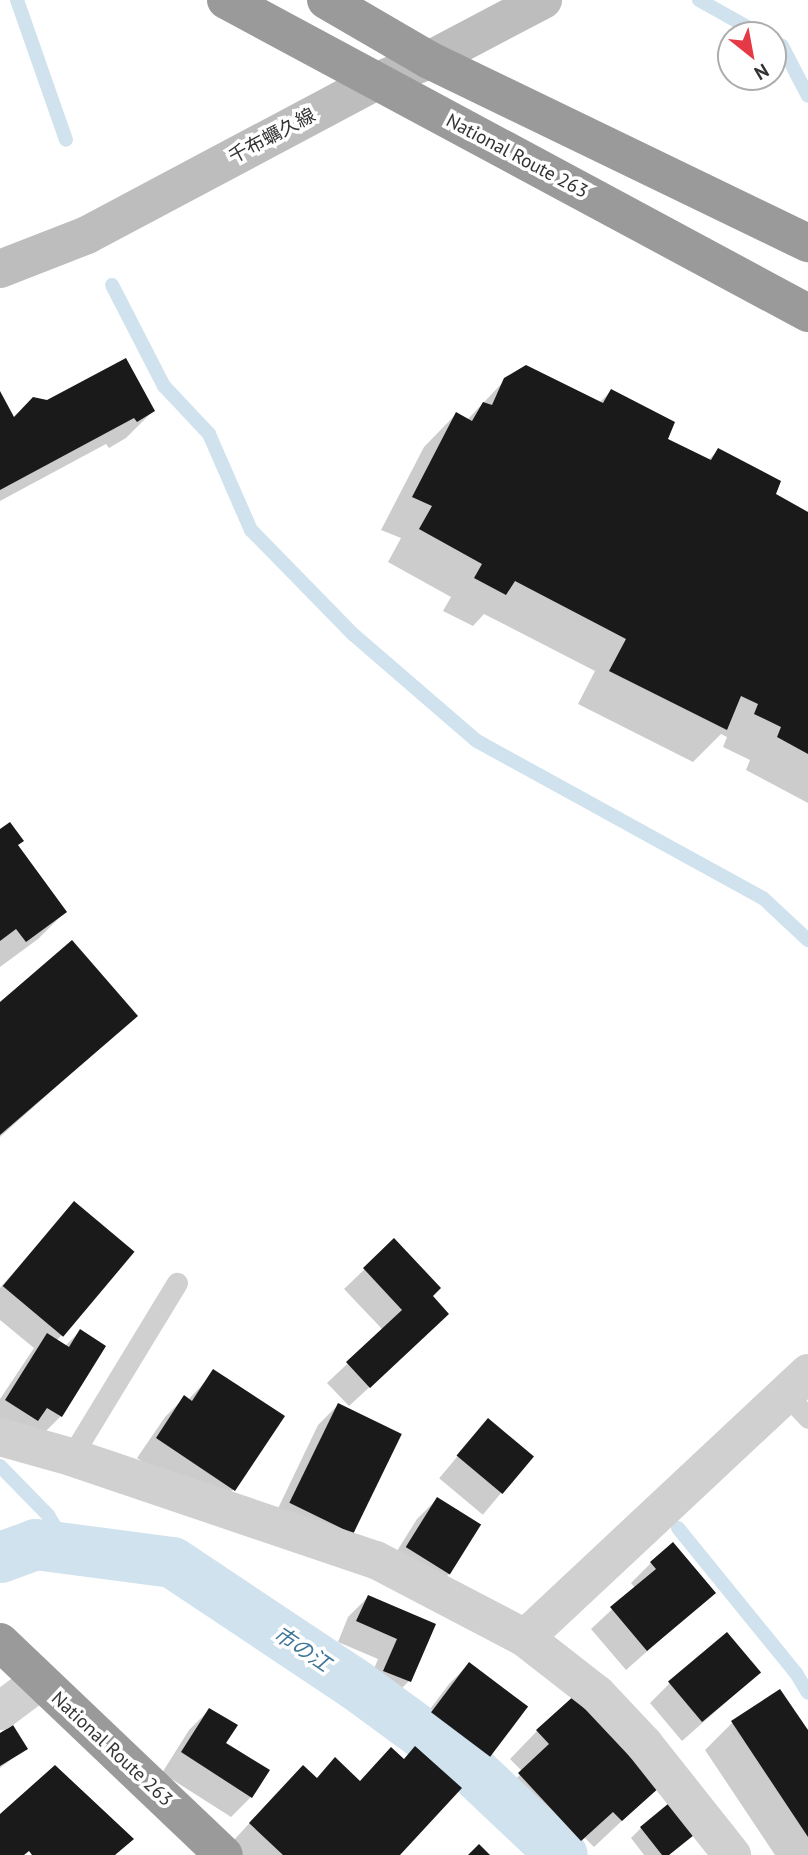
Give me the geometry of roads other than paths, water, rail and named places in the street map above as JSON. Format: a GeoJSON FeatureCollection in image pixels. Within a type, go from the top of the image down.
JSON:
{"type":"FeatureCollection","features":[{"type":"Feature","properties":{"kind":"highway","name":"National Route 263"},"geometry":{"type":"LineString","coordinates":[[226,0],[808,313]]}},
{"type":"Feature","properties":{"kind":"highway"},"geometry":{"type":"LineString","coordinates":[[326,0],[429,60],[808,243]]}},
{"type":"Feature","properties":{"kind":"highway","name":"National Route 263"},"geometry":{"type":"LineString","coordinates":[[0,1642],[224,1855]]}},
{"type":"Feature","properties":{"kind":"street","name":"千布蠣久線"},"geometry":{"type":"LineString","coordinates":[[0,269],[87,235],[377,81],[429,60],[543,0]]}},
{"type":"Feature","properties":{"kind":"street"},"geometry":{"type":"LineString","coordinates":[[525,1638],[801,1395]]}},
{"type":"Feature","properties":{"kind":"street"},"geometry":{"type":"LineString","coordinates":[[0,1437],[71,1457],[376,1560],[525,1638],[597,1694],[644,1744],[732,1855]]}},
{"type":"Feature","properties":{"kind":"street"},"geometry":{"type":"LineString","coordinates":[[0,1711],[40,1681]]}},
{"type":"Feature","properties":{"kind":"lane"},"geometry":{"type":"LineString","coordinates":[[71,1457],[177,1283]]}},
{"type":"Feature","properties":{"kind":"waterway"},"geometry":{"type":"LineString","coordinates":[[17,0],[66,140]]}},
{"type":"Feature","properties":{"kind":"waterway"},"geometry":{"type":"LineString","coordinates":[[699,0],[737,21]]}},
{"type":"Feature","properties":{"kind":"waterway"},"geometry":{"type":"LineString","coordinates":[[787,56],[808,96]]}},
{"type":"Feature","properties":{"kind":"waterway"},"geometry":{"type":"LineString","coordinates":[[112,285],[164,386],[209,434],[251,530],[354,635],[477,741],[763,898],[808,940]]}},
{"type":"Feature","properties":{"kind":"waterway"},"geometry":{"type":"LineString","coordinates":[[0,1466],[48,1515],[68,1548]]}},
{"type":"Feature","properties":{"kind":"waterway"},"geometry":{"type":"LineString","coordinates":[[678,1528],[796,1673],[808,1693]]}},
{"type":"Feature","properties":{"kind":"waterway","name":"市の江"},"geometry":{"type":"LineString","coordinates":[[0,1557],[35,1544],[172,1562],[355,1684],[471,1769],[562,1855]]}}]}
